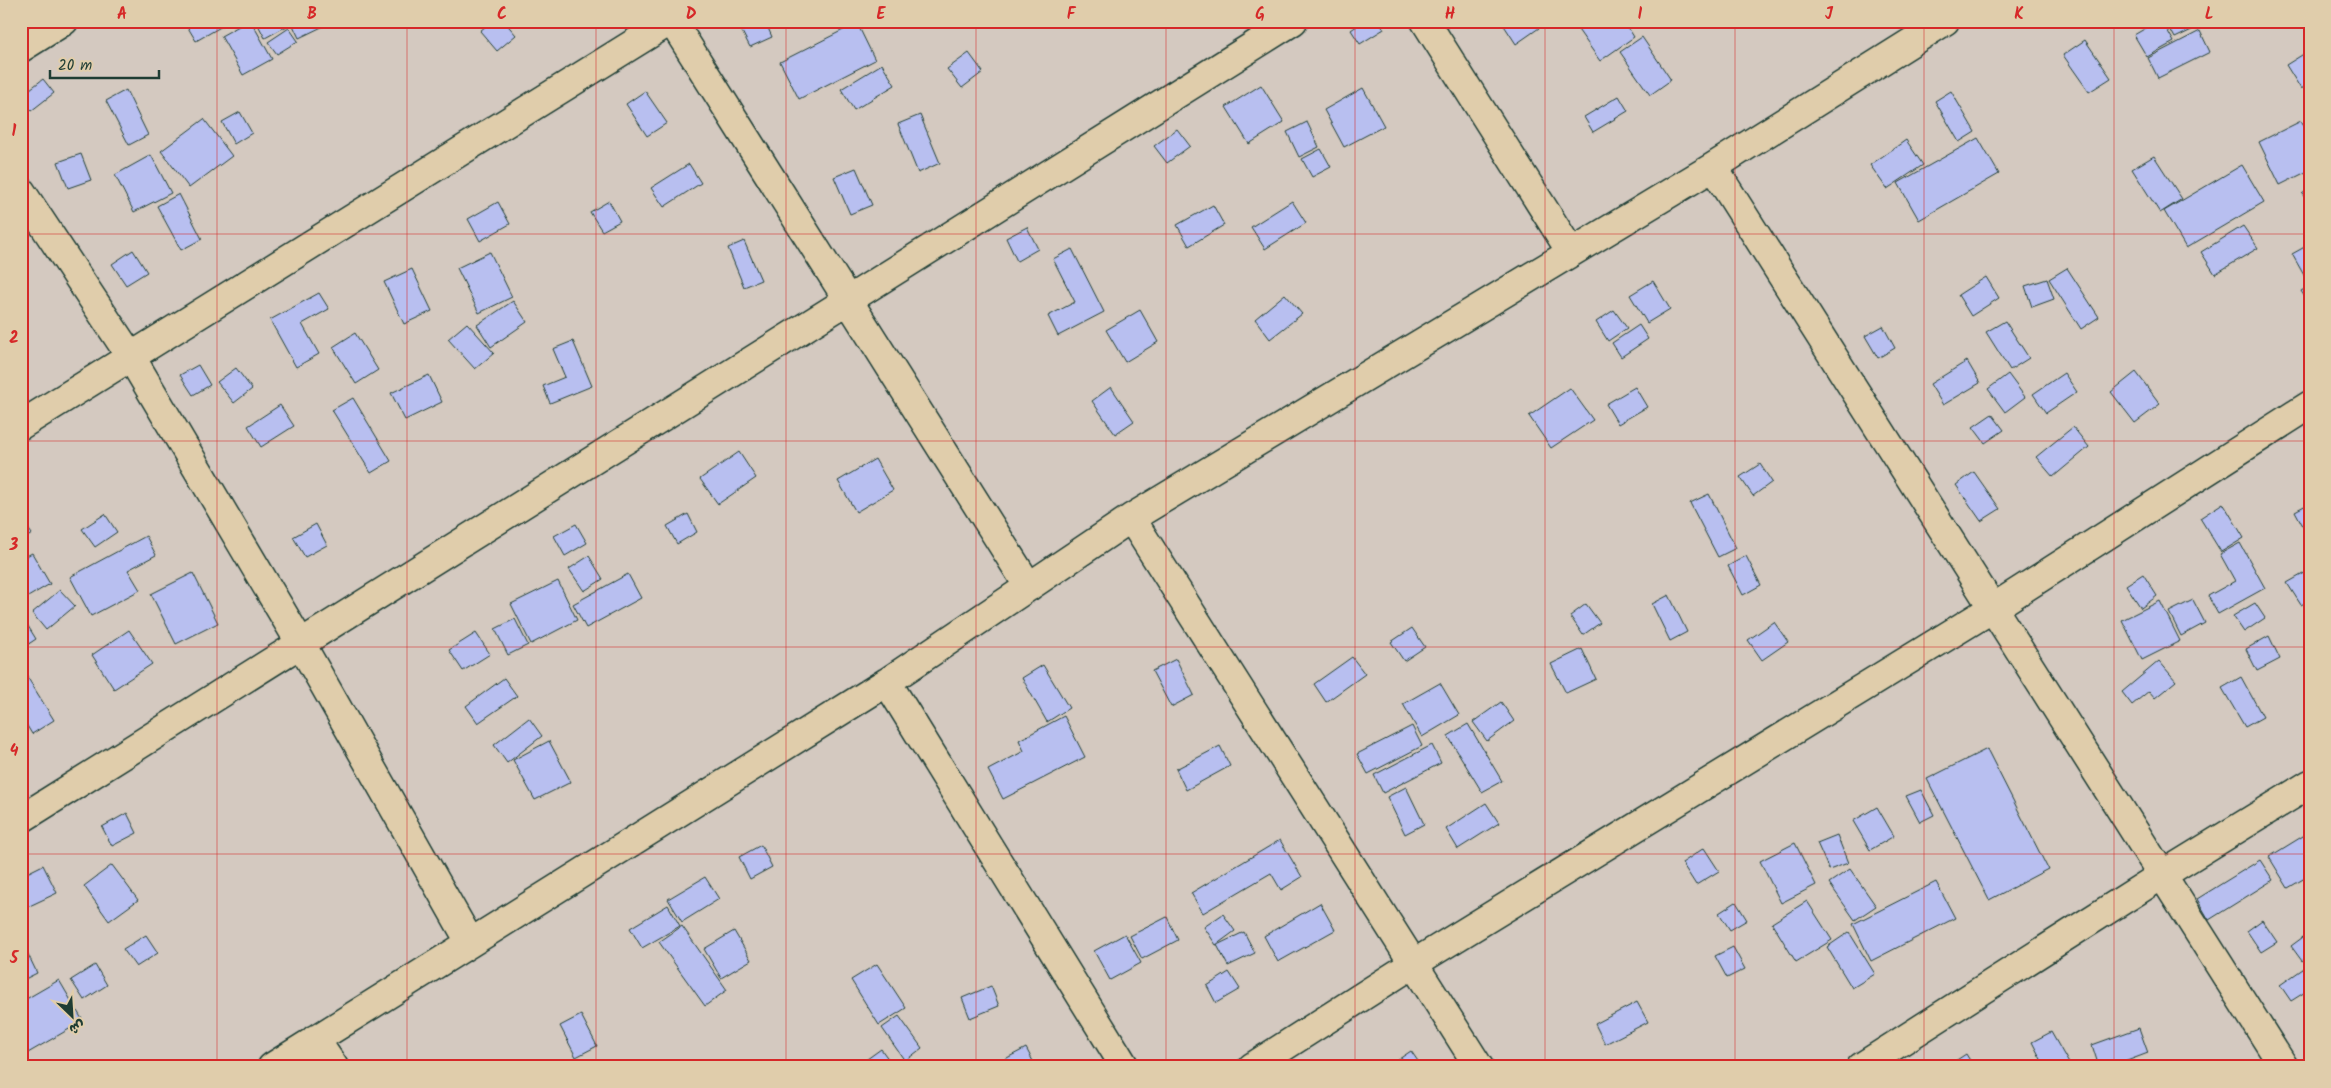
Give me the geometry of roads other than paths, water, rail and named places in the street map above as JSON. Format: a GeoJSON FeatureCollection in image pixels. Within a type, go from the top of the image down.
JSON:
{"type":"FeatureCollection","features":[{"type":"Feature","properties":{"kind":"street"},"geometry":{"type":"LineString","coordinates":[[21,48],[64,21]]}},
{"type":"Feature","properties":{"kind":"street"},"geometry":{"type":"LineString","coordinates":[[21,425],[671,21],[1029,587]]}},
{"type":"Feature","properties":{"kind":"street"},"geometry":{"type":"LineString","coordinates":[[21,819],[1293,21]]}},
{"type":"Feature","properties":{"kind":"street"},"geometry":{"type":"LineString","coordinates":[[1425,21],[1571,252]]}},
{"type":"Feature","properties":{"kind":"street"},"geometry":{"type":"LineString","coordinates":[[272,1067],[887,682],[1131,518],[1713,167],[1945,21]]}},
{"type":"Feature","properties":{"kind":"street"},"geometry":{"type":"LineString","coordinates":[[1713,167],[2284,1067]]}},
{"type":"Feature","properties":{"kind":"street"},"geometry":{"type":"LineString","coordinates":[[21,191],[131,356],[301,644],[470,942]]}},
{"type":"Feature","properties":{"kind":"street"},"geometry":{"type":"LineString","coordinates":[[1252,1067],[1413,964],[1993,608],[2310,405]]}},
{"type":"Feature","properties":{"kind":"street"},"geometry":{"type":"LineString","coordinates":[[1131,518],[1479,1067]]}},
{"type":"Feature","properties":{"kind":"street"},"geometry":{"type":"LineString","coordinates":[[887,682],[1125,1067]]}},
{"type":"Feature","properties":{"kind":"street"},"geometry":{"type":"LineString","coordinates":[[1861,1067],[2162,875],[2310,784]]}},
{"type":"Feature","properties":{"kind":"street"},"geometry":{"type":"LineString","coordinates":[[316,1038],[334,1067]]}}]}
